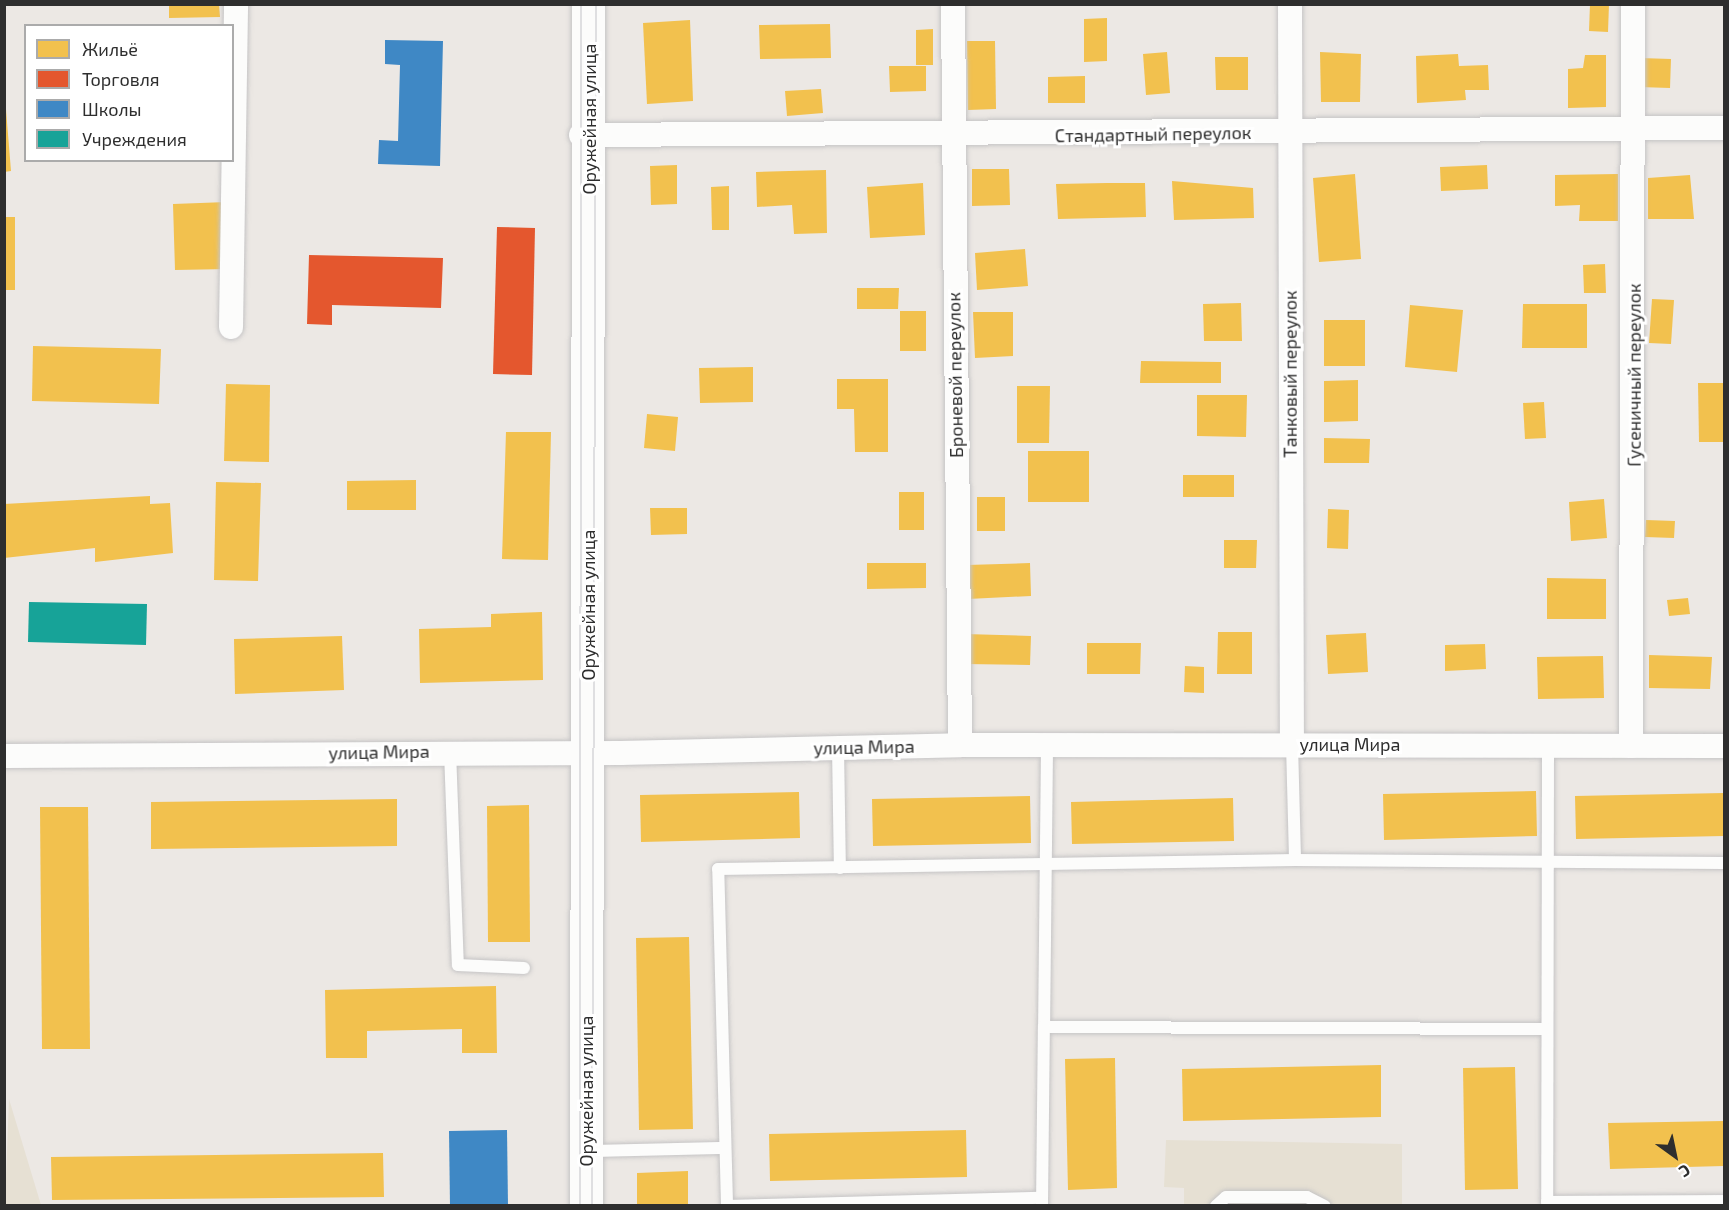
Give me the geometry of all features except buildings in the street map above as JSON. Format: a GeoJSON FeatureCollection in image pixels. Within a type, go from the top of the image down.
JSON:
{"type":"FeatureCollection","features":[{"type":"Feature","properties":{"kind":"street"},"geometry":{"type":"LineString","coordinates":[[234,133],[236,4]]}},
{"type":"Feature","properties":{"kind":"street","name":"Оружейная улица"},"geometry":{"type":"LineString","coordinates":[[586,1206],[588,753],[585,135],[588,4]]}},
{"type":"Feature","properties":{"kind":"street","name":"Броневой переулок"},"geometry":{"type":"LineString","coordinates":[[953,4],[952,136],[960,745]]}},
{"type":"Feature","properties":{"kind":"street","name":"Танковый переулок"},"geometry":{"type":"LineString","coordinates":[[1290,4],[1288,132],[1292,744]]}},
{"type":"Feature","properties":{"kind":"street","name":"Гусеничный переулок"},"geometry":{"type":"LineString","coordinates":[[1631,746],[1635,130],[1633,4]]}},
{"type":"Feature","properties":{"kind":"street","name":"Стандартный переулок"},"geometry":{"type":"LineString","coordinates":[[585,135],[952,136],[1725,128]]}},
{"type":"Feature","properties":{"kind":"street"},"geometry":{"type":"LineString","coordinates":[[231,327],[234,162]]}},
{"type":"Feature","properties":{"kind":"street","name":"улица Мира"},"geometry":{"type":"LineString","coordinates":[[4,756],[450,751],[588,753],[960,745],[1047,748],[1292,744],[1725,746]]}},
{"type":"Feature","properties":{"kind":"lane"},"geometry":{"type":"LineString","coordinates":[[1292,744],[1294,860]]}},
{"type":"Feature","properties":{"kind":"lane"},"geometry":{"type":"LineString","coordinates":[[1548,746],[1550,864],[1546,1029],[1547,1204],[1725,1201]]}},
{"type":"Feature","properties":{"kind":"lane"},"geometry":{"type":"LineString","coordinates":[[838,747],[840,867]]}},
{"type":"Feature","properties":{"kind":"lane"},"geometry":{"type":"LineString","coordinates":[[1047,748],[1047,868],[1041,1202],[727,1205],[718,869],[1047,868],[1294,860],[1550,864],[1725,863]]}},
{"type":"Feature","properties":{"kind":"lane"},"geometry":{"type":"LineString","coordinates":[[450,751],[458,965],[524,968]]}},
{"type":"Feature","properties":{"kind":"lane"},"geometry":{"type":"LineString","coordinates":[[1044,1027],[1546,1029]]}},
{"type":"Feature","properties":{"kind":"lane"},"geometry":{"type":"LineString","coordinates":[[586,1151],[724,1148]]}},
{"type":"Feature","properties":{"kind":"lane"},"geometry":{"type":"LineString","coordinates":[[1216,1206],[1226,1197],[1307,1197],[1325,1206]]}},
{"type":"Feature","properties":{"kind":"shaded area"},"geometry":{"type":"Polygon","coordinates":[[[9,1099],[41,1205],[5,1205],[9,1099]]]}},
{"type":"Feature","properties":{"kind":"shaded area"},"geometry":{"type":"Polygon","coordinates":[[[1166,1140],[1402,1144],[1402,1205],[1184,1205],[1184,1188],[1164,1187],[1166,1140]]]}},
{"type":"Feature","properties":{"kind":"tram line"},"geometry":{"type":"LineString","coordinates":[[580,1206],[581,4]]}},
{"type":"Feature","properties":{"kind":"tram line"},"geometry":{"type":"LineString","coordinates":[[592,1206],[596,4]]}}]}
